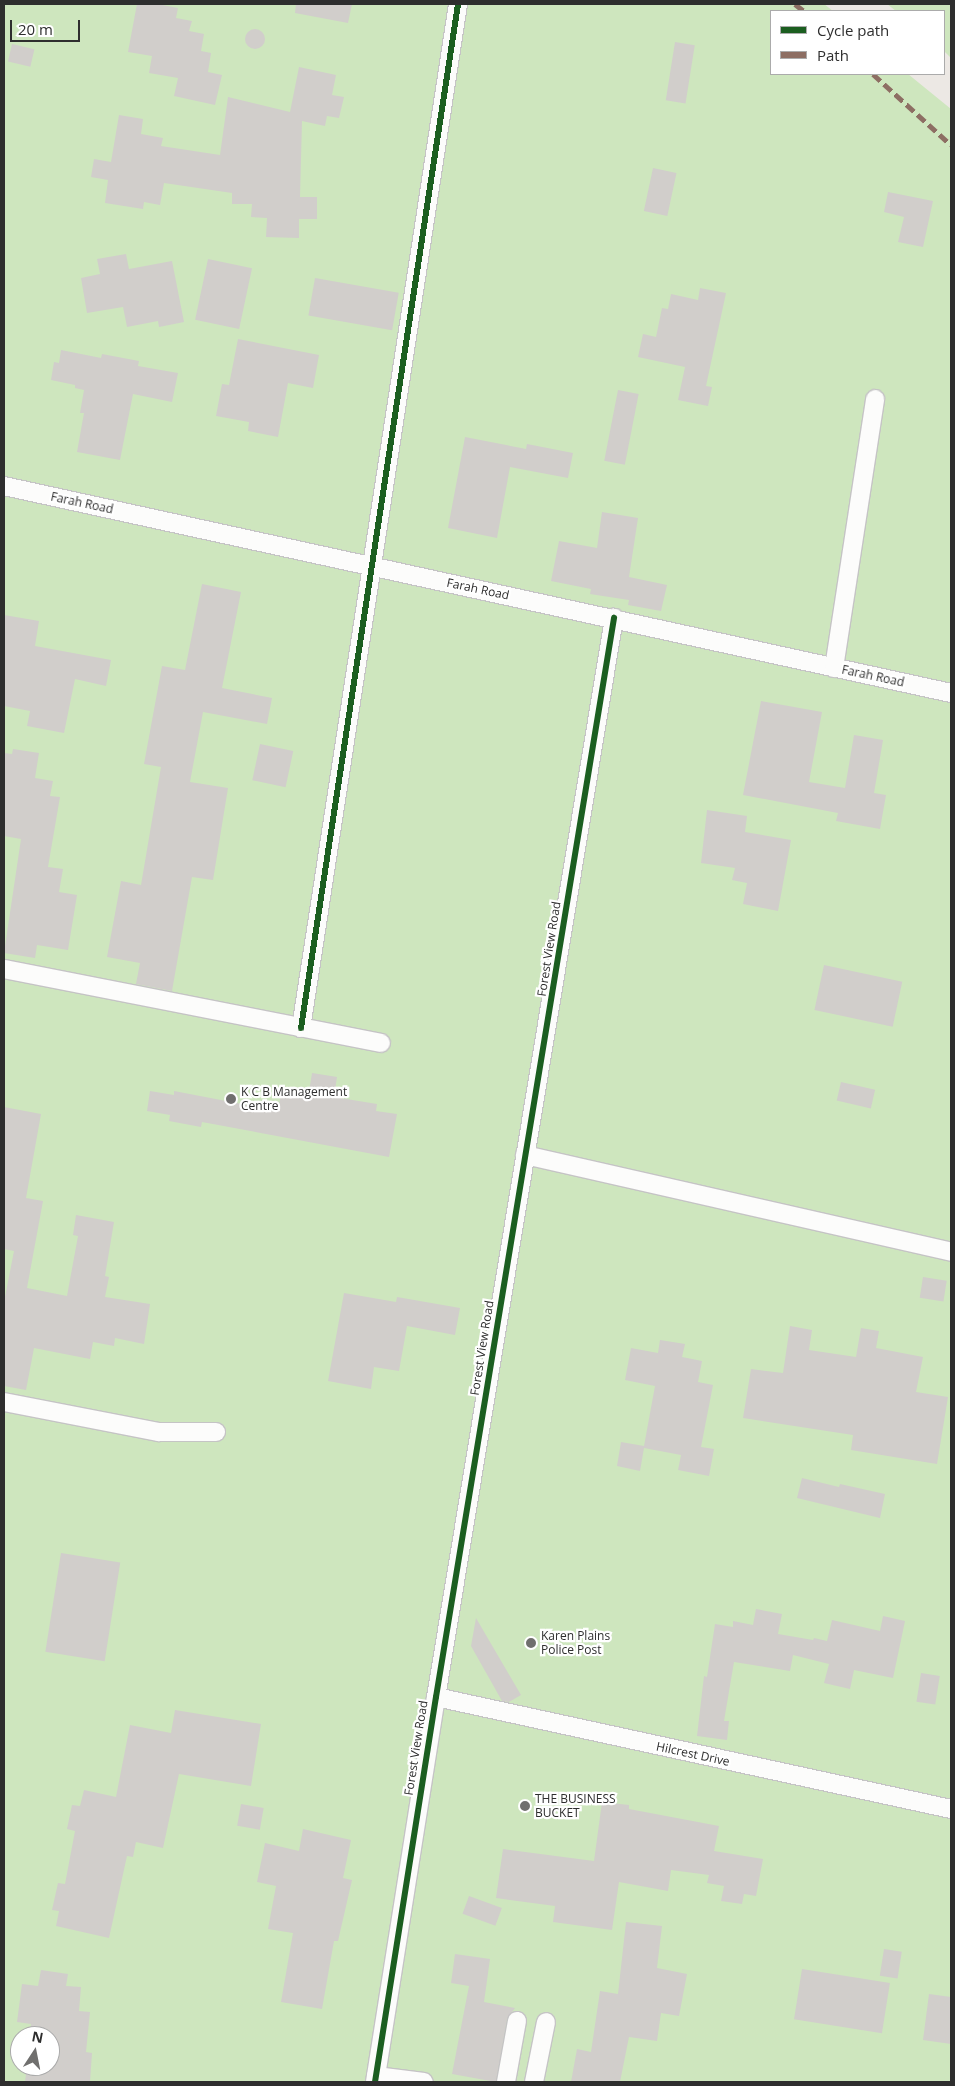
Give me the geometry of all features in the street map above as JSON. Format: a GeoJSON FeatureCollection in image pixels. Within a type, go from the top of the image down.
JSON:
{"type":"FeatureCollection","features":[{"type":"Feature","properties":{"kind":"street"},"geometry":{"type":"LineString","coordinates":[[301,1028],[370,566],[458,4]]}},
{"type":"Feature","properties":{"kind":"street"},"geometry":{"type":"LineString","coordinates":[[834,668],[875,399]]}},
{"type":"Feature","properties":{"kind":"street","name":"Farah Road"},"geometry":{"type":"LineString","coordinates":[[4,486],[951,693]]}},
{"type":"Feature","properties":{"kind":"street","name":"Forest View Road"},"geometry":{"type":"LineString","coordinates":[[376,2079],[436,1697],[614,618]]}},
{"type":"Feature","properties":{"kind":"street"},"geometry":{"type":"LineString","coordinates":[[4,969],[381,1043]]}},
{"type":"Feature","properties":{"kind":"street"},"geometry":{"type":"LineString","coordinates":[[525,1155],[951,1252]]}},
{"type":"Feature","properties":{"kind":"street"},"geometry":{"type":"LineString","coordinates":[[4,1402],[159,1432],[216,1432]]}},
{"type":"Feature","properties":{"kind":"street","name":"Hilcrest Drive"},"geometry":{"type":"LineString","coordinates":[[436,1697],[951,1809]]}},
{"type":"Feature","properties":{"kind":"street"},"geometry":{"type":"LineString","coordinates":[[506,2082],[517,2021]]}},
{"type":"Feature","properties":{"kind":"street"},"geometry":{"type":"LineString","coordinates":[[534,2082],[546,2022]]}},
{"type":"Feature","properties":{"kind":"street"},"geometry":{"type":"LineString","coordinates":[[376,2079],[424,2082]]}},
{"type":"Feature","properties":{"kind":"green space"},"geometry":{"type":"Polygon","coordinates":[[[4,4],[824,4],[832,10],[770,10],[770,75],[909,75],[951,109],[951,2082],[4,2082],[4,4]]]}},
{"type":"Feature","properties":{"kind":"green space"},"geometry":{"type":"Polygon","coordinates":[[[887,4],[951,4],[951,58],[945,52],[945,10],[895,10],[887,4]]]}},
{"type":"Feature","properties":{"kind":"building"},"geometry":{"type":"Polygon","coordinates":[[[137,4],[157,4],[178,8],[176,18],[192,21],[189,31],[204,34],[201,51],[211,53],[208,72],[222,75],[215,105],[174,96],[178,78],[149,73],[152,56],[128,52],[137,4]]]}},
{"type":"Feature","properties":{"kind":"building"},"geometry":{"type":"Polygon","coordinates":[[[296,4],[352,4],[348,23],[295,13],[296,4]]]}},
{"type":"Feature","properties":{"kind":"building"},"geometry":{"type":"Polygon","coordinates":[[[255,29],[262,32],[265,39],[262,46],[255,49],[248,46],[245,39],[248,32],[255,29]]]}},
{"type":"Feature","properties":{"kind":"building"},"geometry":{"type":"Polygon","coordinates":[[[675,42],[695,45],[686,103],[666,100],[675,42]]]}},
{"type":"Feature","properties":{"kind":"building"},"geometry":{"type":"Polygon","coordinates":[[[12,44],[34,49],[30,67],[8,62],[12,44]]]}},
{"type":"Feature","properties":{"kind":"building"},"geometry":{"type":"Polygon","coordinates":[[[299,67],[336,75],[332,95],[344,97],[339,118],[327,116],[325,126],[302,121],[300,197],[317,197],[317,219],[299,219],[299,238],[266,237],[267,218],[251,217],[252,204],[232,204],[232,193],[164,183],[160,205],[144,202],[143,209],[105,203],[108,180],[91,177],[94,159],[111,162],[119,115],[143,119],[141,134],[163,138],[161,146],[220,155],[228,97],[290,112],[299,67]]]}},
{"type":"Feature","properties":{"kind":"building"},"geometry":{"type":"Polygon","coordinates":[[[653,168],[676,173],[667,216],[644,211],[653,168]]]}},
{"type":"Feature","properties":{"kind":"building"},"geometry":{"type":"Polygon","coordinates":[[[888,192],[933,201],[923,247],[898,242],[904,217],[884,212],[888,192]]]}},
{"type":"Feature","properties":{"kind":"building"},"geometry":{"type":"Polygon","coordinates":[[[126,254],[129,269],[172,261],[184,322],[159,327],[158,321],[127,327],[123,307],[87,313],[81,278],[100,274],[97,259],[126,254]]]}},
{"type":"Feature","properties":{"kind":"building"},"geometry":{"type":"Polygon","coordinates":[[[208,259],[252,268],[239,329],[195,320],[208,259]]]}},
{"type":"Feature","properties":{"kind":"building"},"geometry":{"type":"Polygon","coordinates":[[[315,278],[399,293],[392,330],[308,315],[315,278]]]}},
{"type":"Feature","properties":{"kind":"building"},"geometry":{"type":"Polygon","coordinates":[[[700,288],[726,293],[706,386],[712,387],[708,406],[678,400],[685,367],[638,357],[643,334],[656,337],[662,308],[668,309],[671,294],[698,300],[700,288]]]}},
{"type":"Feature","properties":{"kind":"building"},"geometry":{"type":"Polygon","coordinates":[[[238,339],[319,355],[313,388],[288,383],[278,437],[248,431],[249,422],[216,416],[222,384],[229,385],[238,339]]]}},
{"type":"Feature","properties":{"kind":"building"},"geometry":{"type":"Polygon","coordinates":[[[61,350],[101,358],[102,354],[139,361],[138,366],[178,373],[172,402],[133,394],[120,460],[77,452],[84,413],[80,413],[84,390],[75,388],[75,385],[51,380],[54,362],[59,363],[61,350]]]}},
{"type":"Feature","properties":{"kind":"building"},"geometry":{"type":"Polygon","coordinates":[[[618,390],[639,394],[625,465],[604,461],[618,390]]]}},
{"type":"Feature","properties":{"kind":"building"},"geometry":{"type":"Polygon","coordinates":[[[465,437],[526,449],[527,444],[573,453],[568,478],[510,467],[497,538],[448,528],[465,437]]]}},
{"type":"Feature","properties":{"kind":"building"},"geometry":{"type":"Polygon","coordinates":[[[602,512],[638,518],[629,577],[667,585],[661,611],[628,605],[629,600],[590,594],[591,589],[551,581],[559,541],[597,548],[602,512]]]}},
{"type":"Feature","properties":{"kind":"building"},"geometry":{"type":"Polygon","coordinates":[[[202,584],[241,592],[222,688],[272,698],[267,724],[203,712],[190,782],[228,788],[213,880],[192,877],[172,991],[136,984],[140,963],[107,957],[121,881],[141,885],[161,767],[144,764],[162,666],[185,670],[202,584]]]}},
{"type":"Feature","properties":{"kind":"building"},"geometry":{"type":"Polygon","coordinates":[[[4,615],[39,621],[35,646],[111,660],[106,686],[75,679],[64,733],[27,726],[30,711],[4,706],[4,615]]]}},
{"type":"Feature","properties":{"kind":"building"},"geometry":{"type":"Polygon","coordinates":[[[761,701],[822,712],[809,782],[845,788],[854,735],[883,740],[874,793],[886,795],[880,829],[836,821],[838,813],[743,795],[761,701]]]}},
{"type":"Feature","properties":{"kind":"building"},"geometry":{"type":"Polygon","coordinates":[[[260,744],[293,751],[286,787],[252,780],[260,744]]]}},
{"type":"Feature","properties":{"kind":"building"},"geometry":{"type":"Polygon","coordinates":[[[13,749],[39,753],[35,778],[53,781],[50,796],[60,797],[48,867],[63,869],[59,892],[77,895],[68,950],[37,945],[35,958],[4,953],[21,839],[4,836],[4,753],[12,754],[13,749]]]}},
{"type":"Feature","properties":{"kind":"building"},"geometry":{"type":"Polygon","coordinates":[[[707,810],[747,816],[745,832],[791,840],[778,911],[743,904],[747,883],[732,880],[735,868],[701,863],[707,810]]]}},
{"type":"Feature","properties":{"kind":"building"},"geometry":{"type":"Polygon","coordinates":[[[824,965],[902,982],[893,1027],[814,1010],[824,965]]]}},
{"type":"Feature","properties":{"kind":"building"},"geometry":{"type":"Polygon","coordinates":[[[312,1073],[337,1077],[334,1097],[377,1104],[376,1111],[397,1114],[389,1157],[202,1122],[201,1127],[169,1121],[170,1115],[147,1111],[150,1091],[174,1095],[174,1091],[278,1111],[281,1094],[308,1098],[312,1073]]]}},
{"type":"Feature","properties":{"kind":"building"},"geometry":{"type":"Polygon","coordinates":[[[841,1082],[875,1090],[871,1108],[837,1101],[841,1082]]]}},
{"type":"Feature","properties":{"kind":"building"},"geometry":{"type":"Polygon","coordinates":[[[4,1107],[41,1114],[26,1198],[43,1201],[27,1288],[67,1296],[78,1236],[73,1235],[76,1215],[114,1222],[105,1276],[109,1277],[105,1297],[150,1304],[144,1344],[115,1338],[114,1346],[93,1342],[90,1359],[34,1348],[26,1390],[4,1386],[4,1302],[14,1251],[4,1249],[4,1107]]]}},
{"type":"Feature","properties":{"kind":"building"},"geometry":{"type":"Polygon","coordinates":[[[923,1277],[947,1281],[943,1301],[920,1298],[923,1277]]]}},
{"type":"Feature","properties":{"kind":"building"},"geometry":{"type":"Polygon","coordinates":[[[344,1293],[396,1302],[397,1297],[460,1308],[455,1335],[407,1326],[399,1371],[374,1367],[371,1389],[328,1381],[344,1293]]]}},
{"type":"Feature","properties":{"kind":"building"},"geometry":{"type":"Polygon","coordinates":[[[790,1326],[812,1330],[809,1350],[856,1357],[861,1328],[879,1331],[876,1348],[923,1357],[916,1392],[948,1397],[937,1464],[851,1450],[853,1435],[743,1418],[751,1369],[783,1373],[790,1326]]]}},
{"type":"Feature","properties":{"kind":"building"},"geometry":{"type":"Polygon","coordinates":[[[660,1340],[685,1344],[682,1357],[702,1361],[698,1382],[713,1385],[701,1447],[714,1449],[709,1476],[678,1470],[681,1455],[644,1448],[640,1471],[617,1466],[621,1442],[644,1446],[655,1386],[625,1380],[631,1348],[658,1353],[660,1340]]]}},
{"type":"Feature","properties":{"kind":"building"},"geometry":{"type":"Polygon","coordinates":[[[802,1478],[839,1487],[840,1484],[885,1494],[880,1518],[797,1498],[802,1478]]]}},
{"type":"Feature","properties":{"kind":"building"},"geometry":{"type":"Polygon","coordinates":[[[61,1553],[120,1562],[105,1661],[45,1652],[61,1553]]]}},
{"type":"Feature","properties":{"kind":"building"},"geometry":{"type":"Polygon","coordinates":[[[756,1609],[782,1614],[778,1634],[813,1640],[814,1638],[827,1641],[832,1620],[880,1631],[883,1616],[905,1621],[893,1678],[854,1670],[850,1689],[824,1683],[829,1664],[793,1655],[790,1671],[734,1662],[724,1721],[729,1721],[727,1740],[697,1736],[704,1676],[707,1677],[715,1624],[733,1627],[733,1621],[753,1625],[756,1609]]]}},
{"type":"Feature","properties":{"kind":"building"},"geometry":{"type":"Polygon","coordinates":[[[476,1618],[521,1695],[509,1702],[502,1701],[471,1646],[476,1618]]]}},
{"type":"Feature","properties":{"kind":"building"},"geometry":{"type":"Polygon","coordinates":[[[921,1673],[940,1676],[935,1705],[916,1702],[921,1673]]]}},
{"type":"Feature","properties":{"kind":"building"},"geometry":{"type":"Polygon","coordinates":[[[175,1710],[261,1724],[251,1786],[179,1774],[163,1848],[136,1842],[133,1857],[127,1856],[109,1938],[56,1926],[59,1911],[52,1910],[58,1883],[65,1884],[75,1831],[67,1829],[72,1805],[80,1806],[84,1790],[116,1797],[130,1725],[171,1733],[175,1710]]]}},
{"type":"Feature","properties":{"kind":"building"},"geometry":{"type":"Polygon","coordinates":[[[602,1802],[629,1805],[629,1809],[719,1826],[714,1851],[763,1859],[756,1896],[744,1894],[742,1904],[721,1901],[724,1886],[707,1883],[709,1875],[671,1870],[668,1891],[619,1882],[612,1930],[553,1922],[555,1906],[496,1898],[503,1849],[594,1861],[602,1802]]]}},
{"type":"Feature","properties":{"kind":"building"},"geometry":{"type":"Polygon","coordinates":[[[241,1804],[264,1808],[260,1830],[237,1826],[241,1804]]]}},
{"type":"Feature","properties":{"kind":"building"},"geometry":{"type":"Polygon","coordinates":[[[303,1829],[351,1840],[343,1878],[352,1880],[338,1941],[334,1941],[322,2009],[281,2002],[293,1933],[268,1929],[276,1886],[257,1882],[265,1843],[299,1851],[303,1829]]]}},
{"type":"Feature","properties":{"kind":"building"},"geometry":{"type":"Polygon","coordinates":[[[469,1896],[502,1908],[495,1926],[463,1914],[469,1896]]]}},
{"type":"Feature","properties":{"kind":"building"},"geometry":{"type":"Polygon","coordinates":[[[626,1922],[662,1926],[657,1968],[687,1974],[679,2016],[661,2013],[657,2041],[629,2037],[620,2082],[571,2082],[577,2049],[591,2052],[600,1991],[618,1994],[626,1922]]]}},
{"type":"Feature","properties":{"kind":"building"},"geometry":{"type":"Polygon","coordinates":[[[884,1949],[902,1952],[898,1978],[880,1976],[884,1949]]]}},
{"type":"Feature","properties":{"kind":"building"},"geometry":{"type":"Polygon","coordinates":[[[455,1954],[490,1959],[484,2002],[515,2008],[507,2019],[496,2082],[452,2074],[469,1986],[451,1983],[455,1954]]]}},
{"type":"Feature","properties":{"kind":"building"},"geometry":{"type":"Polygon","coordinates":[[[802,1969],[890,1983],[882,2033],[794,2019],[802,1969]]]}},
{"type":"Feature","properties":{"kind":"building"},"geometry":{"type":"Polygon","coordinates":[[[41,1970],[68,1974],[66,1986],[81,1987],[79,2011],[90,2012],[86,2052],[92,2053],[90,2082],[25,2082],[26,2076],[60,2076],[60,2026],[31,2026],[31,2024],[17,2022],[22,1984],[38,1986],[41,1970]]]}},
{"type":"Feature","properties":{"kind":"building"},"geometry":{"type":"Polygon","coordinates":[[[929,1994],[951,1997],[951,2044],[923,2040],[929,1994]]]}},
{"type":"Feature","properties":{"kind":"marked path"},"geometry":{"type":"LineString","coordinates":[[795,4],[803,10]]}},
{"type":"Feature","properties":{"kind":"marked path"},"geometry":{"type":"LineString","coordinates":[[874,75],[951,145]]}},
{"type":"Feature","properties":{"kind":"cycle path"},"geometry":{"type":"LineString","coordinates":[[301,1028],[458,4]]}},
{"type":"Feature","properties":{"kind":"cycle path"},"geometry":{"type":"LineString","coordinates":[[375,2082],[436,1697],[614,618]]}},
{"type":"Feature","properties":{"kind":"place","name":"K C B Management Centre"},"geometry":{"type":"Point","coordinates":[231,1099]}},
{"type":"Feature","properties":{"kind":"place","name":"Karen Plains Police Post"},"geometry":{"type":"Point","coordinates":[531,1643]}},
{"type":"Feature","properties":{"kind":"place","name":"THE BUSINESS BUCKET"},"geometry":{"type":"Point","coordinates":[525,1806]}}]}
